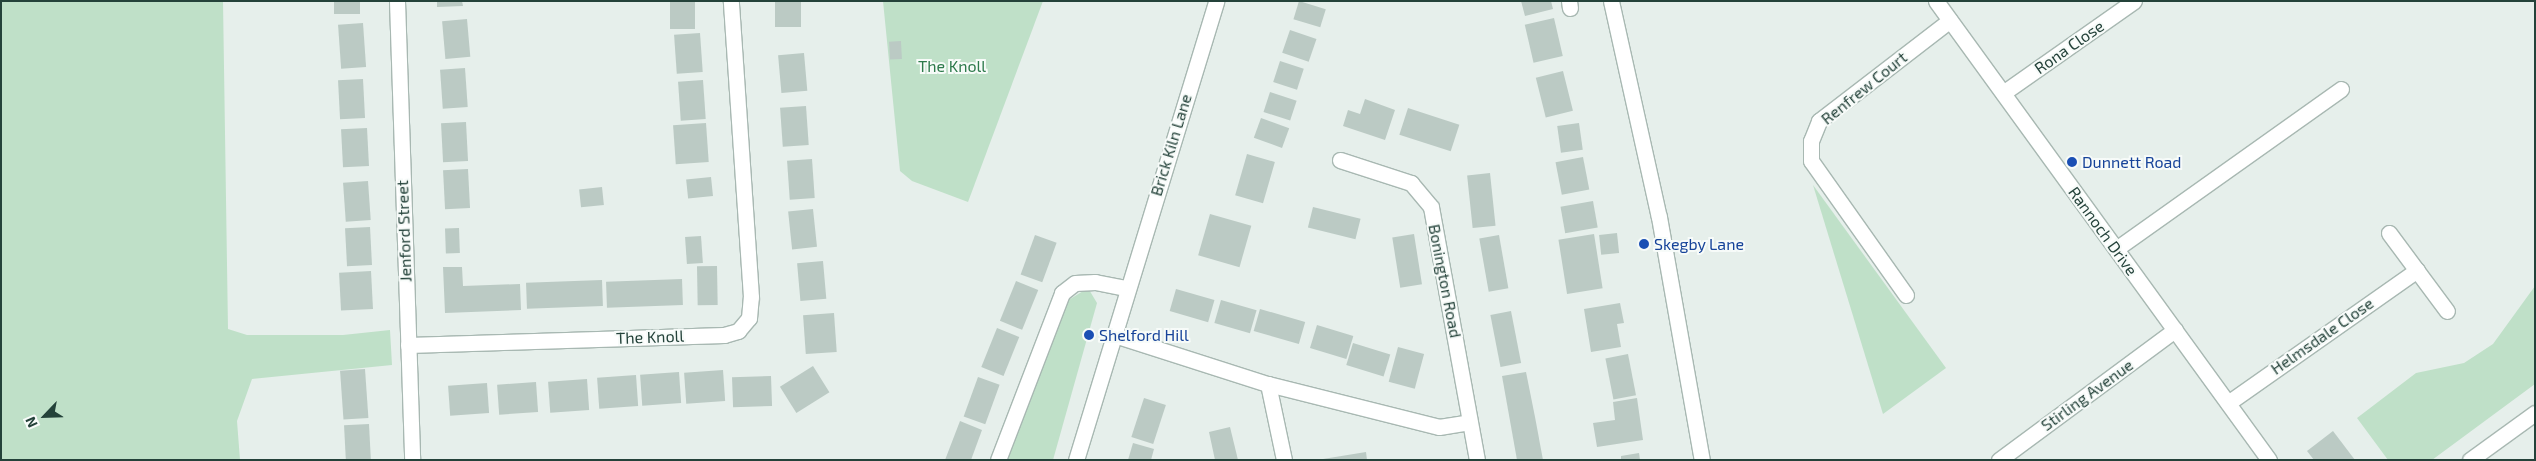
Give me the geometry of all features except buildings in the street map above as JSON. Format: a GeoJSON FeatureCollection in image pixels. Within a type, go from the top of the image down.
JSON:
{"type":"FeatureCollection","features":[{"type":"Feature","properties":{"kind":"street","name":"Jenford Street"},"geometry":{"type":"LineString","coordinates":[[397,1],[412,460]]}},
{"type":"Feature","properties":{"kind":"street","name":"The Knoll"},"geometry":{"type":"LineString","coordinates":[[408,345],[724,335],[738,330],[749,318],[751,297],[730,1]]}},
{"type":"Feature","properties":{"kind":"street","name":"Brick Kiln Lane"},"geometry":{"type":"LineString","coordinates":[[1076,460],[1216,1]]}},
{"type":"Feature","properties":{"kind":"street"},"geometry":{"type":"LineString","coordinates":[[1611,1],[1659,216],[1702,460]]}},
{"type":"Feature","properties":{"kind":"street","name":"Rannoch Drive"},"geometry":{"type":"LineString","coordinates":[[1936,1],[2269,460]]}},
{"type":"Feature","properties":{"kind":"street","name":"Rona Close"},"geometry":{"type":"LineString","coordinates":[[2003,93],[2134,1]]}},
{"type":"Feature","properties":{"kind":"street","name":"Renfrew Court"},"geometry":{"type":"LineString","coordinates":[[1906,295],[1811,161],[1812,140],[1819,121],[1950,20]]}},
{"type":"Feature","properties":{"kind":"street"},"geometry":{"type":"LineString","coordinates":[[2116,249],[2341,89]]}},
{"type":"Feature","properties":{"kind":"street","name":"Bonington Road"},"geometry":{"type":"LineString","coordinates":[[1340,160],[1410,184],[1431,207],[1477,460]]}},
{"type":"Feature","properties":{"kind":"street"},"geometry":{"type":"LineString","coordinates":[[2389,233],[2447,311]]}},
{"type":"Feature","properties":{"kind":"street","name":"Helmsdale Close"},"geometry":{"type":"LineString","coordinates":[[2228,403],[2417,270]]}},
{"type":"Feature","properties":{"kind":"street"},"geometry":{"type":"LineString","coordinates":[[998,460],[1062,293],[1082,282],[1127,288]]}},
{"type":"Feature","properties":{"kind":"street","name":"Stirling Avenue"},"geometry":{"type":"LineString","coordinates":[[1999,460],[2175,330]]}},
{"type":"Feature","properties":{"kind":"street"},"geometry":{"type":"LineString","coordinates":[[1114,335],[1268,384],[1439,428],[1470,422]]}},
{"type":"Feature","properties":{"kind":"street"},"geometry":{"type":"LineString","coordinates":[[1268,384],[1284,460]]}},
{"type":"Feature","properties":{"kind":"street"},"geometry":{"type":"LineString","coordinates":[[2470,460],[2535,412]]}},
{"type":"Feature","properties":{"kind":"green space"},"geometry":{"type":"Polygon","coordinates":[[[1,1],[223,1],[228,329],[247,335],[343,335],[390,330],[392,365],[252,379],[237,421],[240,460],[1,460],[1,1]]]}},
{"type":"Feature","properties":{"kind":"green space","name":"The Knoll"},"geometry":{"type":"Polygon","coordinates":[[[883,1],[1043,1],[968,202],[912,181],[900,171],[883,1]]]}},
{"type":"Feature","properties":{"kind":"green space"},"geometry":{"type":"Polygon","coordinates":[[[1813,185],[1946,368],[1883,414],[1813,185]]]}},
{"type":"Feature","properties":{"kind":"green space"},"geometry":{"type":"Polygon","coordinates":[[[2535,286],[2535,384],[2432,460],[2388,460],[2357,418],[2416,373],[2464,363],[2493,344],[2535,286]]]}},
{"type":"Feature","properties":{"kind":"green space"},"geometry":{"type":"Polygon","coordinates":[[[1088,288],[1097,303],[1053,460],[1007,460],[1067,301],[1088,288]]]}},
{"type":"Feature","properties":{"kind":"place","name":"Dunnett Road"},"geometry":{"type":"Point","coordinates":[2072,162]}},
{"type":"Feature","properties":{"kind":"place","name":"Skegby Lane"},"geometry":{"type":"Point","coordinates":[1644,244]}},
{"type":"Feature","properties":{"kind":"place","name":"Shelford Hill"},"geometry":{"type":"Point","coordinates":[1089,335]}}]}
